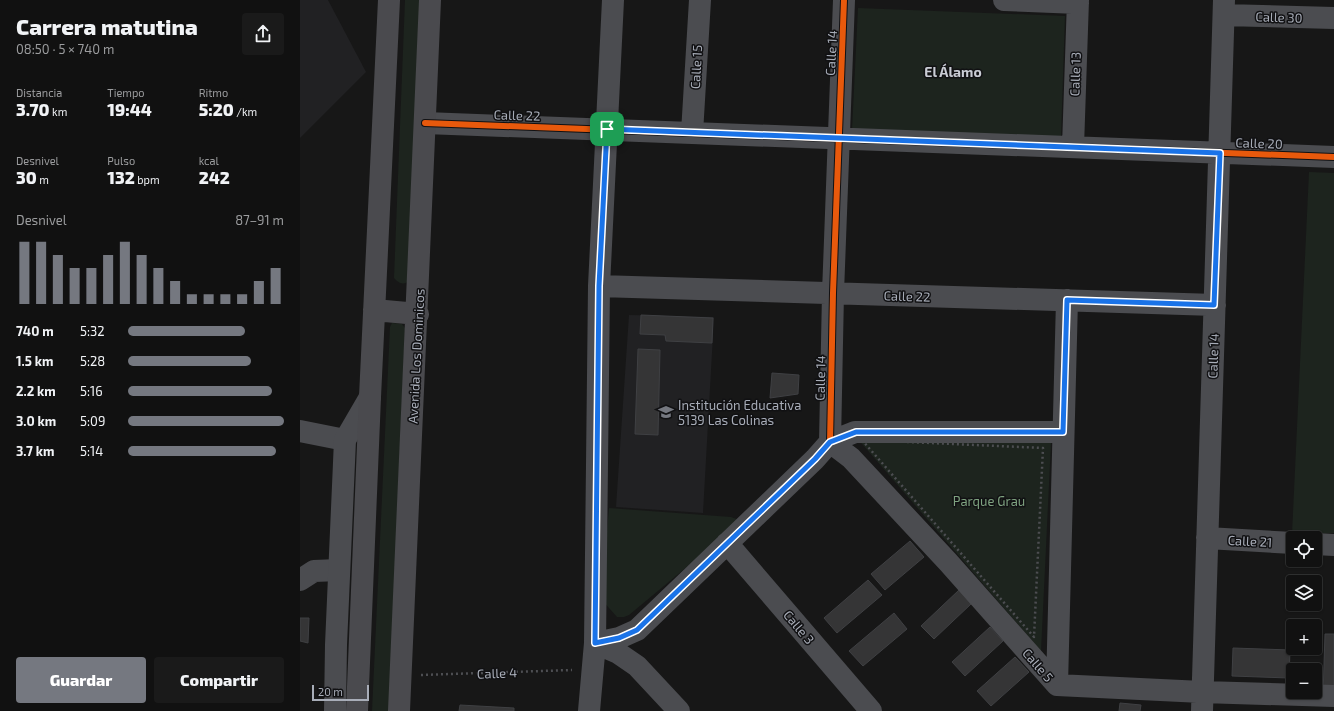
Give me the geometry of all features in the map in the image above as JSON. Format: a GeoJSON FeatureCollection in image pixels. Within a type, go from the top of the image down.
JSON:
{"type":"FeatureCollection","features":[{"type":"Feature","properties":{"kind":"main road"},"geometry":{"type":"LineString","coordinates":[[357,711],[389,0]]}},
{"type":"Feature","properties":{"kind":"main road","name":"Avenida Los Dominicos"},"geometry":{"type":"LineString","coordinates":[[399,711],[418,314],[430,0]]}},
{"type":"Feature","properties":{"kind":"main road"},"geometry":{"type":"LineString","coordinates":[[374,310],[418,314]]}},
{"type":"Feature","properties":{"kind":"street"},"geometry":{"type":"LineString","coordinates":[[589,711],[595,643],[599,286],[613,0]]}},
{"type":"Feature","properties":{"kind":"street","name":"Calle 15"},"geometry":{"type":"LineString","coordinates":[[692,133],[700,0]]}},
{"type":"Feature","properties":{"kind":"street","name":"Calle 14"},"geometry":{"type":"LineString","coordinates":[[830,442],[833,293],[844,0]]}},
{"type":"Feature","properties":{"kind":"street"},"geometry":{"type":"LineString","coordinates":[[1004,0],[1078,2]]}},
{"type":"Feature","properties":{"kind":"street","name":"Calle 13"},"geometry":{"type":"LineString","coordinates":[[1073,147],[1078,2]]}},
{"type":"Feature","properties":{"kind":"street","name":"Calle 14"},"geometry":{"type":"LineString","coordinates":[[1202,702],[1224,8]]}},
{"type":"Feature","properties":{"kind":"street","name":"Calle 30"},"geometry":{"type":"LineString","coordinates":[[1224,8],[1334,18]]}},
{"type":"Feature","properties":{"kind":"street","name":"Calle 22"},"geometry":{"type":"LineString","coordinates":[[425,123],[607,129]]}},
{"type":"Feature","properties":{"kind":"street","name":"Calle 20"},"geometry":{"type":"LineString","coordinates":[[607,129],[1334,157]]}},
{"type":"Feature","properties":{"kind":"street","name":"Calle 22"},"geometry":{"type":"LineString","coordinates":[[599,286],[1214,305]]}},
{"type":"Feature","properties":{"kind":"street"},"geometry":{"type":"LineString","coordinates":[[1057,685],[1067,300]]}},
{"type":"Feature","properties":{"kind":"street"},"geometry":{"type":"LineString","coordinates":[[335,711],[339,570],[345,440],[370,397]]}},
{"type":"Feature","properties":{"kind":"street"},"geometry":{"type":"LineString","coordinates":[[300,431],[345,440]]}},
{"type":"Feature","properties":{"kind":"street"},"geometry":{"type":"LineString","coordinates":[[595,643],[619,638],[637,630],[815,459],[830,442],[856,432],[1063,432]]}},
{"type":"Feature","properties":{"kind":"street","name":"Calle 5"},"geometry":{"type":"LineString","coordinates":[[830,442],[851,458],[943,557],[1057,685],[1202,702],[1334,696]]}},
{"type":"Feature","properties":{"kind":"street","name":"Calle 21"},"geometry":{"type":"LineString","coordinates":[[1207,538],[1286,543]]}},
{"type":"Feature","properties":{"kind":"street","name":"Calle 3"},"geometry":{"type":"LineString","coordinates":[[727,543],[871,711]]}},
{"type":"Feature","properties":{"kind":"street"},"geometry":{"type":"LineString","coordinates":[[1322,544],[1334,545]]}},
{"type":"Feature","properties":{"kind":"street"},"geometry":{"type":"LineString","coordinates":[[300,580],[314,571],[339,570]]}},
{"type":"Feature","properties":{"kind":"street"},"geometry":{"type":"LineString","coordinates":[[595,643],[618,653],[637,666],[678,711]]}},
{"type":"Feature","properties":{"kind":"path"},"geometry":{"type":"LineString","coordinates":[[862,440],[1043,448],[1034,637],[1029,631],[862,440]]}},
{"type":"Feature","properties":{"kind":"shaded area"},"geometry":{"type":"Polygon","coordinates":[[[300,0],[328,0],[366,72],[300,138],[300,0]]]}},
{"type":"Feature","properties":{"kind":"shaded area","name":"Institución Educativa 5139 Las Colinas"},"geometry":{"type":"Polygon","coordinates":[[[629,315],[714,317],[703,513],[616,507],[629,315]]]}},
{"type":"Feature","properties":{"kind":"green space"},"geometry":{"type":"Polygon","coordinates":[[[405,0],[423,0],[410,281],[399,283],[394,278],[405,0]]]}},
{"type":"Feature","properties":{"kind":"green space"},"geometry":{"type":"Polygon","coordinates":[[[858,8],[1065,16],[1061,137],[852,130],[858,8]]]}},
{"type":"Feature","properties":{"kind":"green space"},"geometry":{"type":"Polygon","coordinates":[[[1309,172],[1334,173],[1334,533],[1322,533],[1322,531],[1292,531],[1309,172]]]}},
{"type":"Feature","properties":{"kind":"green space"},"geometry":{"type":"Polygon","coordinates":[[[392,323],[402,324],[405,328],[389,711],[372,711],[390,327],[392,323]]]}},
{"type":"Feature","properties":{"kind":"green space","name":"Parque Grau"},"geometry":{"type":"Polygon","coordinates":[[[857,438],[1051,443],[1041,651],[857,438]]]}},
{"type":"Feature","properties":{"kind":"green space"},"geometry":{"type":"Polygon","coordinates":[[[609,508],[731,517],[742,521],[629,615],[617,617],[601,599],[609,508]]]}},
{"type":"Feature","properties":{"kind":"building"},"geometry":{"type":"Polygon","coordinates":[[[641,315],[713,318],[712,343],[666,341],[665,335],[640,334],[641,315]]]}},
{"type":"Feature","properties":{"kind":"building"},"geometry":{"type":"Polygon","coordinates":[[[638,349],[660,350],[658,435],[635,434],[638,349]]]}},
{"type":"Feature","properties":{"kind":"building"},"geometry":{"type":"Polygon","coordinates":[[[772,373],[799,375],[798,394],[770,398],[772,373]]]}},
{"type":"Feature","properties":{"kind":"building"},"geometry":{"type":"Polygon","coordinates":[[[910,541],[924,557],[885,590],[871,574],[910,541]]]}},
{"type":"Feature","properties":{"kind":"building"},"geometry":{"type":"Polygon","coordinates":[[[868,580],[882,595],[837,633],[824,618],[868,580]]]}},
{"type":"Feature","properties":{"kind":"building"},"geometry":{"type":"Polygon","coordinates":[[[959,590],[971,604],[934,639],[921,626],[959,590]]]}},
{"type":"Feature","properties":{"kind":"building"},"geometry":{"type":"Polygon","coordinates":[[[894,613],[907,629],[863,666],[849,651],[894,613]]]}},
{"type":"Feature","properties":{"kind":"building"},"geometry":{"type":"Polygon","coordinates":[[[300,618],[309,618],[308,643],[300,641],[300,618]]]}},
{"type":"Feature","properties":{"kind":"building"},"geometry":{"type":"Polygon","coordinates":[[[990,627],[1003,641],[965,676],[952,662],[990,627]]]}},
{"type":"Feature","properties":{"kind":"building"},"geometry":{"type":"Polygon","coordinates":[[[1325,634],[1334,634],[1334,696],[1323,696],[1325,634]]]}},
{"type":"Feature","properties":{"kind":"building"},"geometry":{"type":"Polygon","coordinates":[[[1233,648],[1286,650],[1286,655],[1290,655],[1290,663],[1286,663],[1286,678],[1232,676],[1233,648]]]}},
{"type":"Feature","properties":{"kind":"building"},"geometry":{"type":"Polygon","coordinates":[[[1015,657],[1029,672],[991,706],[977,691],[1015,657]]]}},
{"type":"Feature","properties":{"kind":"building"},"geometry":{"type":"Polygon","coordinates":[[[1120,703],[1141,705],[1140,711],[1119,711],[1120,703]]]}},
{"type":"Feature","properties":{"kind":"building"},"geometry":{"type":"Polygon","coordinates":[[[460,705],[514,708],[514,711],[459,711],[460,705]]]}},
{"type":"Feature","properties":{"kind":"cycle path"},"geometry":{"type":"LineString","coordinates":[[595,643],[619,638],[637,630],[815,459],[830,442],[833,293],[844,0]]}},
{"type":"Feature","properties":{"kind":"cycle path"},"geometry":{"type":"LineString","coordinates":[[425,123],[1334,157]]}},
{"type":"Feature","properties":{"kind":"place","name":"Institución Educativa 5139 Las Colinas"},"geometry":{"type":"Point","coordinates":[666,412]}},
{"type":"Feature","properties":{"kind":"district","name":"El Álamo"},"geometry":{"type":"Point","coordinates":[953,71]}},
{"type":"Feature","properties":{"kind":"route"},"geometry":{"type":"LineString","coordinates":[[607,129],[1220,153],[1214,305],[1067,300],[1063,432],[856,432],[830,442],[815,459],[637,630],[619,638],[595,643],[599,286],[607,129]]}}]}
